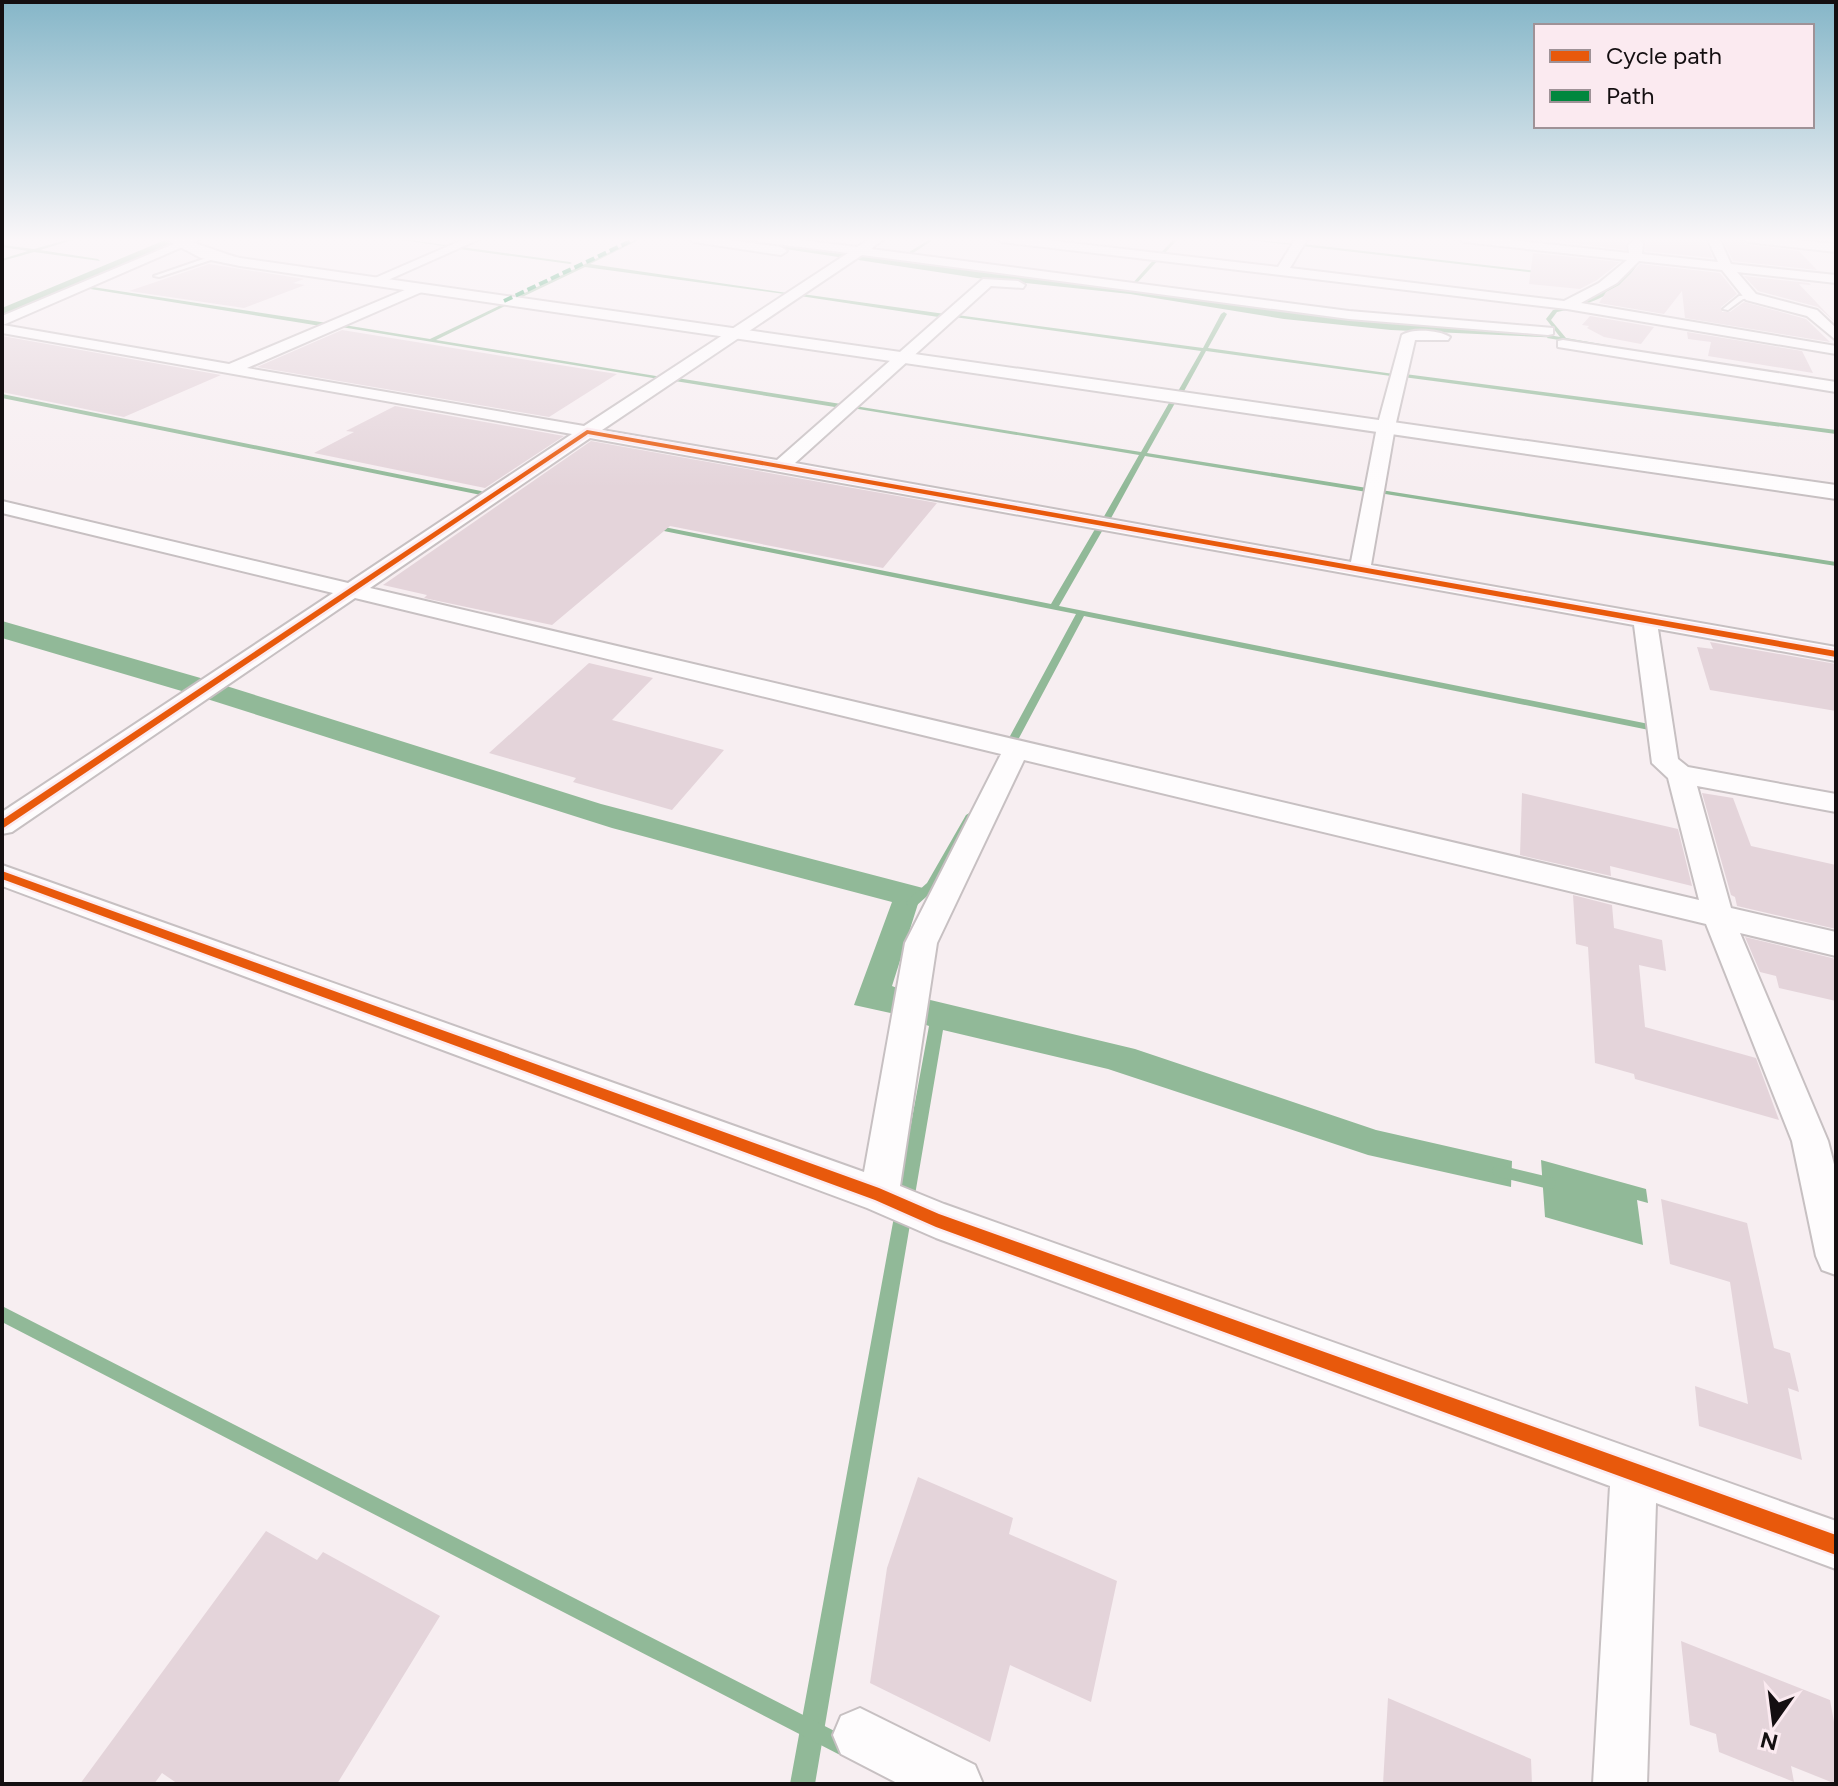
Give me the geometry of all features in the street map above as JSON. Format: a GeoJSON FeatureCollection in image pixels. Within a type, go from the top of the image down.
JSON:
{"type":"FeatureCollection","features":[{"type":"Feature","properties":{"kind":"street"},"geometry":{"type":"LineString","coordinates":[[231,369],[342,321]]}},
{"type":"Feature","properties":{"kind":"street"},"geometry":{"type":"LineString","coordinates":[[649,321],[1836,492]]}},
{"type":"Feature","properties":{"kind":"street"},"geometry":{"type":"LineString","coordinates":[[2,825],[755,321]]}},
{"type":"Feature","properties":{"kind":"street"},"geometry":{"type":"LineString","coordinates":[[781,466],[944,321]]}},
{"type":"Feature","properties":{"kind":"street"},"geometry":{"type":"LineString","coordinates":[[1291,321],[1409,335],[1556,338]]}},
{"type":"Feature","properties":{"kind":"street"},"geometry":{"type":"LineString","coordinates":[[1406,321],[1556,338],[1836,387]]}},
{"type":"Feature","properties":{"kind":"street"},"geometry":{"type":"LineString","coordinates":[[1544,321],[1556,338]]}},
{"type":"Feature","properties":{"kind":"street"},"geometry":{"type":"LineString","coordinates":[[1664,321],[1836,350]]}},
{"type":"Feature","properties":{"kind":"street"},"geometry":{"type":"LineString","coordinates":[[1821,321],[1836,336]]}},
{"type":"Feature","properties":{"kind":"street"},"geometry":{"type":"LineString","coordinates":[[2,329],[1836,654]]}},
{"type":"Feature","properties":{"kind":"street"},"geometry":{"type":"LineString","coordinates":[[1360,569],[1386,427],[1409,335]]}},
{"type":"Feature","properties":{"kind":"street"},"geometry":{"type":"LineString","coordinates":[[2,507],[1719,919],[1836,944]]}},
{"type":"Feature","properties":{"kind":"street"},"geometry":{"type":"LineString","coordinates":[[1645,620],[1665,763],[1680,774],[1836,803]]}},
{"type":"Feature","properties":{"kind":"street"},"geometry":{"type":"LineString","coordinates":[[884,1198],[921,943],[1016,750]]}},
{"type":"Feature","properties":{"kind":"street"},"geometry":{"type":"LineString","coordinates":[[1680,774],[1719,919],[1810,1141],[1836,1256]]}},
{"type":"Feature","properties":{"kind":"street"},"geometry":{"type":"LineString","coordinates":[[2,875],[884,1198],[936,1220],[1836,1545]]}},
{"type":"Feature","properties":{"kind":"street"},"geometry":{"type":"LineString","coordinates":[[1620,1784],[1634,1473]]}},
{"type":"Feature","properties":{"kind":"street"},"geometry":{"type":"LineString","coordinates":[[860,1735],[956,1784]]}},
{"type":"Feature","properties":{"kind":"shaded area"},"geometry":{"type":"Polygon","coordinates":[[[1307,321],[1390,321],[1563,338],[1391,330],[1307,321]]]}},
{"type":"Feature","properties":{"kind":"shaded area"},"geometry":{"type":"Polygon","coordinates":[[[2,621],[204,679],[601,804],[923,888],[892,986],[922,998],[1135,1049],[1376,1130],[1512,1161],[1511,1187],[1368,1155],[1108,1069],[943,1030],[815,1784],[790,1784],[929,1026],[854,1005],[892,902],[612,828],[185,692],[2,638],[2,621]]]}},
{"type":"Feature","properties":{"kind":"shaded area"},"geometry":{"type":"Polygon","coordinates":[[[1541,1160],[1646,1189],[1648,1203],[1637,1200],[1643,1245],[1545,1217],[1541,1160]]]}},
{"type":"Feature","properties":{"kind":"building"},"geometry":{"type":"Polygon","coordinates":[[[1585,321],[1621,321],[1654,327],[1641,344],[1604,337],[1587,328],[1589,326],[1582,325],[1585,321]]]}},
{"type":"Feature","properties":{"kind":"building"},"geometry":{"type":"Polygon","coordinates":[[[1705,321],[1808,321],[1830,342],[1705,321]]]}},
{"type":"Feature","properties":{"kind":"building"},"geometry":{"type":"Polygon","coordinates":[[[342,330],[617,374],[549,417],[257,367],[342,330]]]}},
{"type":"Feature","properties":{"kind":"building"},"geometry":{"type":"Polygon","coordinates":[[[1687,332],[1802,351],[1813,373],[1708,356],[1711,342],[1688,339],[1687,332]]]}},
{"type":"Feature","properties":{"kind":"building"},"geometry":{"type":"Polygon","coordinates":[[[2,336],[221,375],[124,417],[2,392],[2,336]]]}},
{"type":"Feature","properties":{"kind":"building"},"geometry":{"type":"Polygon","coordinates":[[[395,406],[564,436],[485,488],[314,453],[354,432],[346,431],[395,406]]]}},
{"type":"Feature","properties":{"kind":"building"},"geometry":{"type":"Polygon","coordinates":[[[591,441],[937,503],[883,568],[670,526],[552,625],[424,598],[427,595],[383,585],[591,441]]]}},
{"type":"Feature","properties":{"kind":"building"},"geometry":{"type":"Polygon","coordinates":[[[1710,642],[1836,664],[1836,711],[1710,690],[1697,647],[1713,649],[1710,642]]]}},
{"type":"Feature","properties":{"kind":"building"},"geometry":{"type":"Polygon","coordinates":[[[589,663],[653,678],[612,720],[724,750],[672,810],[573,782],[576,778],[489,753],[589,663]]]}},
{"type":"Feature","properties":{"kind":"building"},"geometry":{"type":"Polygon","coordinates":[[[1522,793],[1678,829],[1692,886],[1610,866],[1611,876],[1520,855],[1522,793]]]}},
{"type":"Feature","properties":{"kind":"building"},"geometry":{"type":"Polygon","coordinates":[[[1702,793],[1733,798],[1751,846],[1836,865],[1836,929],[1737,906],[1735,897],[1731,895],[1702,793]]]}},
{"type":"Feature","properties":{"kind":"building"},"geometry":{"type":"Polygon","coordinates":[[[1573,895],[1612,905],[1614,928],[1662,940],[1666,971],[1639,965],[1645,1027],[1756,1058],[1779,1120],[1635,1079],[1634,1074],[1595,1063],[1588,947],[1576,944],[1573,895]]]}},
{"type":"Feature","properties":{"kind":"building"},"geometry":{"type":"Polygon","coordinates":[[[1745,937],[1836,959],[1836,1001],[1779,988],[1776,976],[1760,972],[1745,937]]]}},
{"type":"Feature","properties":{"kind":"building"},"geometry":{"type":"Polygon","coordinates":[[[1661,1199],[1747,1223],[1774,1348],[1790,1353],[1799,1392],[1788,1388],[1802,1460],[1699,1426],[1695,1386],[1748,1404],[1730,1282],[1670,1264],[1661,1199]]]}},
{"type":"Feature","properties":{"kind":"building"},"geometry":{"type":"Polygon","coordinates":[[[918,1477],[1013,1518],[1009,1534],[1117,1581],[1091,1702],[1010,1665],[990,1742],[870,1683],[887,1568],[918,1477]]]}},
{"type":"Feature","properties":{"kind":"building"},"geometry":{"type":"Polygon","coordinates":[[[266,1531],[317,1560],[323,1552],[440,1616],[337,1784],[178,1784],[162,1773],[154,1784],[80,1784],[266,1531]]]}},
{"type":"Feature","properties":{"kind":"building"},"geometry":{"type":"Polygon","coordinates":[[[1681,1641],[1830,1700],[1836,1733],[1836,1784],[1791,1766],[1794,1782],[1719,1752],[1716,1734],[1690,1725],[1681,1641]]]}},
{"type":"Feature","properties":{"kind":"building"},"geometry":{"type":"Polygon","coordinates":[[[1388,1698],[1531,1759],[1532,1784],[1383,1784],[1388,1698]]]}},
{"type":"Feature","properties":{"kind":"waterway"},"geometry":{"type":"LineString","coordinates":[[304,321],[327,325]]}},
{"type":"Feature","properties":{"kind":"waterway"},"geometry":{"type":"LineString","coordinates":[[431,341],[470,321]]}},
{"type":"Feature","properties":{"kind":"waterway"},"geometry":{"type":"LineString","coordinates":[[990,321],[1204,349]]}},
{"type":"Feature","properties":{"kind":"waterway"},"geometry":{"type":"LineString","coordinates":[[1204,349],[1220,321]]}},
{"type":"Feature","properties":{"kind":"waterway"},"geometry":{"type":"LineString","coordinates":[[1549,321],[1564,338]]}},
{"type":"Feature","properties":{"kind":"waterway"},"geometry":{"type":"LineString","coordinates":[[338,326],[431,341]]}},
{"type":"Feature","properties":{"kind":"waterway"},"geometry":{"type":"LineString","coordinates":[[1549,337],[1701,362]]}},
{"type":"Feature","properties":{"kind":"waterway"},"geometry":{"type":"LineString","coordinates":[[431,341],[659,377]]}},
{"type":"Feature","properties":{"kind":"waterway"},"geometry":{"type":"LineString","coordinates":[[1180,393],[1204,349]]}},
{"type":"Feature","properties":{"kind":"waterway"},"geometry":{"type":"LineString","coordinates":[[1204,349],[1391,374]]}},
{"type":"Feature","properties":{"kind":"waterway"},"geometry":{"type":"LineString","coordinates":[[1405,376],[1836,432]]}},
{"type":"Feature","properties":{"kind":"waterway"},"geometry":{"type":"LineString","coordinates":[[677,380],[841,406]]}},
{"type":"Feature","properties":{"kind":"waterway"},"geometry":{"type":"LineString","coordinates":[[2,396],[481,493]]}},
{"type":"Feature","properties":{"kind":"waterway"},"geometry":{"type":"LineString","coordinates":[[1143,454],[1172,403]]}},
{"type":"Feature","properties":{"kind":"waterway"},"geometry":{"type":"LineString","coordinates":[[855,408],[1143,454]]}},
{"type":"Feature","properties":{"kind":"waterway"},"geometry":{"type":"LineString","coordinates":[[1106,520],[1143,454]]}},
{"type":"Feature","properties":{"kind":"waterway"},"geometry":{"type":"LineString","coordinates":[[1143,454],[1367,490]]}},
{"type":"Feature","properties":{"kind":"waterway"},"geometry":{"type":"LineString","coordinates":[[1381,492],[1836,564]]}},
{"type":"Feature","properties":{"kind":"waterway"},"geometry":{"type":"LineString","coordinates":[[1054,607],[1101,526]]}},
{"type":"Feature","properties":{"kind":"waterway"},"geometry":{"type":"LineString","coordinates":[[654,527],[1649,727]]}},
{"type":"Feature","properties":{"kind":"waterway"},"geometry":{"type":"LineString","coordinates":[[1014,738],[1081,613]]}},
{"type":"Feature","properties":{"kind":"waterway"},"geometry":{"type":"LineString","coordinates":[[912,903],[931,886],[971,815]]}},
{"type":"Feature","properties":{"kind":"waterway"},"geometry":{"type":"LineString","coordinates":[[1499,1171],[1549,1183]]}},
{"type":"Feature","properties":{"kind":"waterway"},"geometry":{"type":"LineString","coordinates":[[2,1314],[849,1749]]}},
{"type":"Feature","properties":{"kind":"cycle path"},"geometry":{"type":"LineString","coordinates":[[2,825],[587,432],[1836,654]]}},
{"type":"Feature","properties":{"kind":"cycle path"},"geometry":{"type":"LineString","coordinates":[[2,875],[879,1195],[936,1220],[1836,1545]]}}]}
